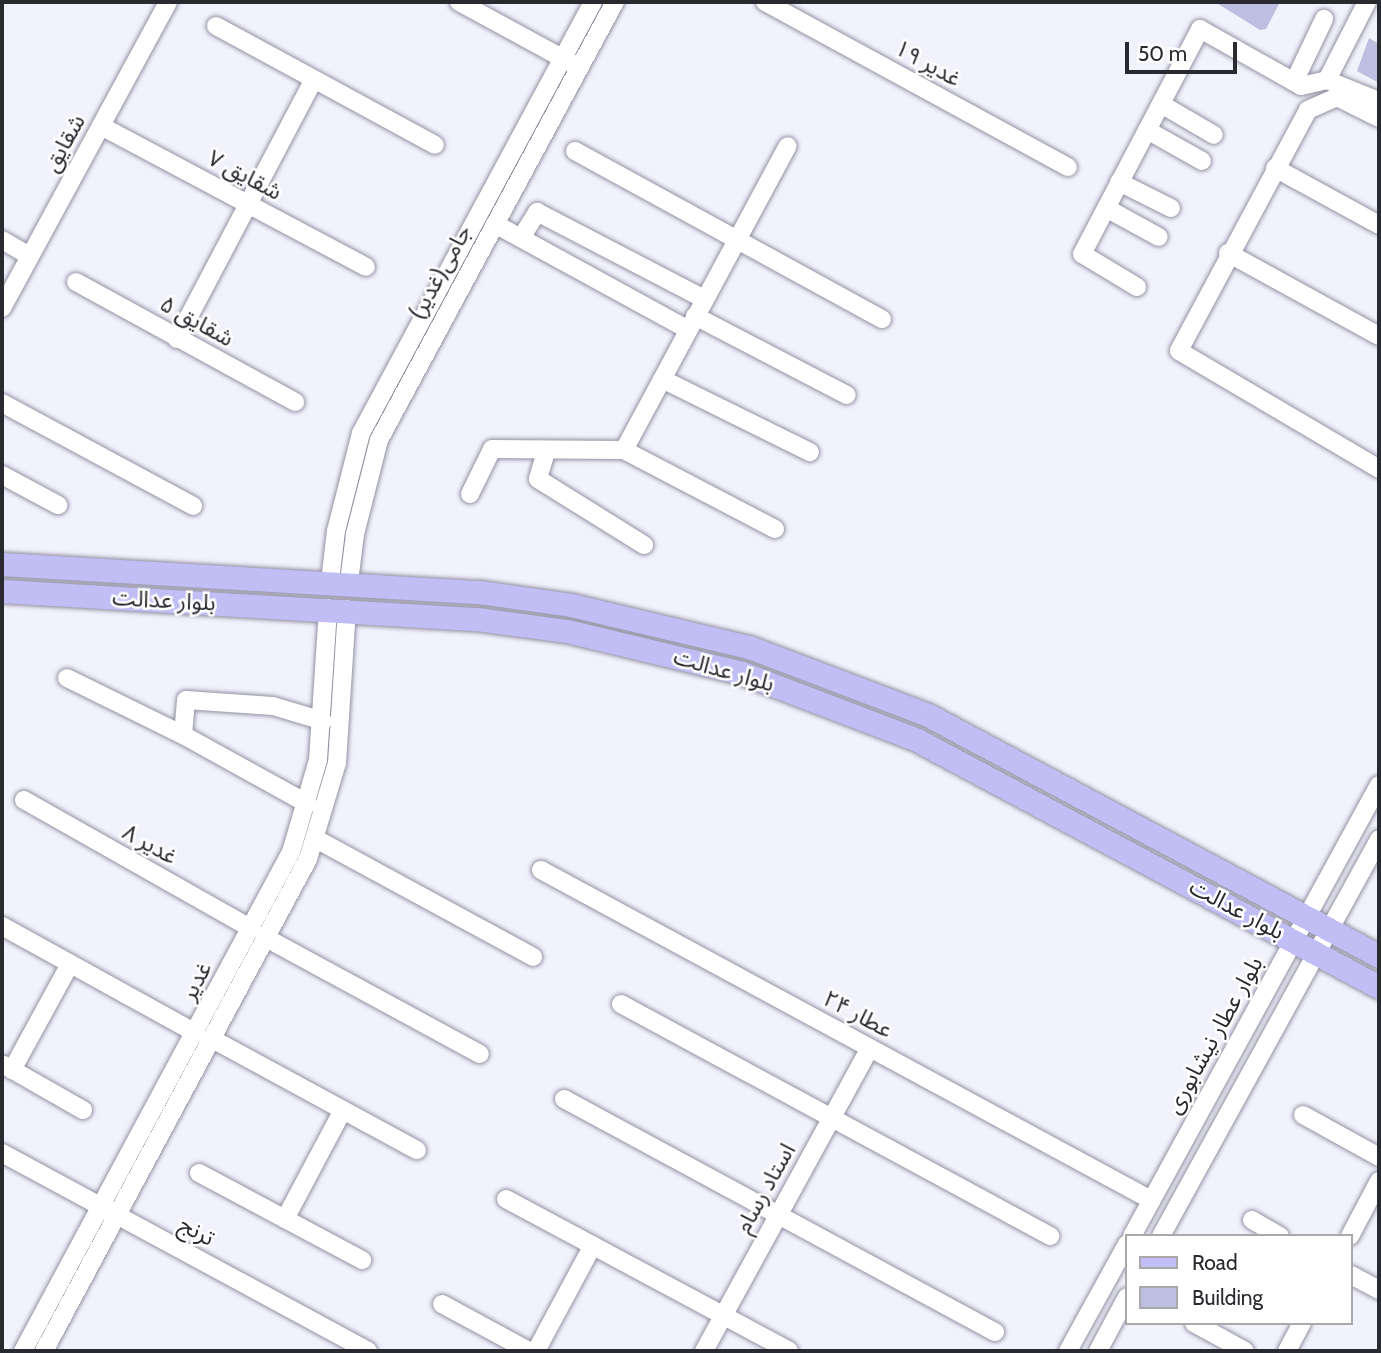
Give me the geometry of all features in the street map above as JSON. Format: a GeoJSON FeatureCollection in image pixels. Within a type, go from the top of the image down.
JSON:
{"type":"FeatureCollection","features":[{"type":"Feature","properties":{"kind":"main road","name":"بلوار عدالت"},"geometry":{"type":"LineString","coordinates":[[2,564],[340,582],[571,605],[662,624],[810,668],[928,715],[1018,760],[1379,956]]}},
{"type":"Feature","properties":{"kind":"main road"},"geometry":{"type":"LineString","coordinates":[[338,608],[340,582]]}},
{"type":"Feature","properties":{"kind":"main road","name":"بلوار عدالت"},"geometry":{"type":"LineString","coordinates":[[2,591],[338,608],[567,631],[668,653],[789,689],[928,745],[1379,987]]}},
{"type":"Feature","properties":{"kind":"street","name":"شقایق"},"geometry":{"type":"LineString","coordinates":[[2,308],[169,2]]}},
{"type":"Feature","properties":{"kind":"street"},"geometry":{"type":"LineString","coordinates":[[459,2],[579,67]]}},
{"type":"Feature","properties":{"kind":"street","name":"جامی(غدیر)"},"geometry":{"type":"LineString","coordinates":[[340,582],[336,531],[361,433],[593,2]]}},
{"type":"Feature","properties":{"kind":"street","name":"جامی(غدیر)"},"geometry":{"type":"LineString","coordinates":[[340,582],[379,440],[615,2]]}},
{"type":"Feature","properties":{"kind":"street","name":"غدیر ۱۹"},"geometry":{"type":"LineString","coordinates":[[765,2],[1068,167]]}},
{"type":"Feature","properties":{"kind":"street"},"geometry":{"type":"LineString","coordinates":[[1327,80],[1367,2]]}},
{"type":"Feature","properties":{"kind":"street"},"geometry":{"type":"LineString","coordinates":[[1294,82],[1324,19]]}},
{"type":"Feature","properties":{"kind":"street"},"geometry":{"type":"LineString","coordinates":[[216,26],[435,145]]}},
{"type":"Feature","properties":{"kind":"street"},"geometry":{"type":"LineString","coordinates":[[1137,287],[1082,254],[1200,29],[1301,86],[1327,80],[1379,101]]}},
{"type":"Feature","properties":{"kind":"street"},"geometry":{"type":"LineString","coordinates":[[177,339],[313,80]]}},
{"type":"Feature","properties":{"kind":"street"},"geometry":{"type":"LineString","coordinates":[[1379,118],[1337,97],[1308,110],[1228,253],[1179,351],[1379,469]]}},
{"type":"Feature","properties":{"kind":"street"},"geometry":{"type":"LineString","coordinates":[[1161,104],[1214,135]]}},
{"type":"Feature","properties":{"kind":"street","name":"شقایق ۷"},"geometry":{"type":"LineString","coordinates":[[101,126],[366,267]]}},
{"type":"Feature","properties":{"kind":"street"},"geometry":{"type":"LineString","coordinates":[[1147,130],[1202,160]]}},
{"type":"Feature","properties":{"kind":"street"},"geometry":{"type":"LineString","coordinates":[[624,450],[788,146]]}},
{"type":"Feature","properties":{"kind":"street"},"geometry":{"type":"LineString","coordinates":[[575,151],[882,319]]}},
{"type":"Feature","properties":{"kind":"street"},"geometry":{"type":"LineString","coordinates":[[1275,167],[1379,225]]}},
{"type":"Feature","properties":{"kind":"street"},"geometry":{"type":"LineString","coordinates":[[1119,182],[1171,208]]}},
{"type":"Feature","properties":{"kind":"street"},"geometry":{"type":"LineString","coordinates":[[1106,208],[1159,237]]}},
{"type":"Feature","properties":{"kind":"street"},"geometry":{"type":"LineString","coordinates":[[521,238],[537,212],[704,299]]}},
{"type":"Feature","properties":{"kind":"street"},"geometry":{"type":"LineString","coordinates":[[495,224],[691,323],[847,395]]}},
{"type":"Feature","properties":{"kind":"street"},"geometry":{"type":"LineString","coordinates":[[2,240],[30,256]]}},
{"type":"Feature","properties":{"kind":"street"},"geometry":{"type":"LineString","coordinates":[[1228,253],[1379,336]]}},
{"type":"Feature","properties":{"kind":"street","name":"شقایق ۵"},"geometry":{"type":"LineString","coordinates":[[76,282],[295,402]]}},
{"type":"Feature","properties":{"kind":"street"},"geometry":{"type":"LineString","coordinates":[[662,379],[810,452]]}},
{"type":"Feature","properties":{"kind":"street"},"geometry":{"type":"LineString","coordinates":[[2,403],[193,506]]}},
{"type":"Feature","properties":{"kind":"street"},"geometry":{"type":"LineString","coordinates":[[470,494],[492,449],[546,452],[624,450],[775,529]]}},
{"type":"Feature","properties":{"kind":"street"},"geometry":{"type":"LineString","coordinates":[[546,452],[538,479],[644,545]]}},
{"type":"Feature","properties":{"kind":"street"},"geometry":{"type":"LineString","coordinates":[[2,475],[58,505]]}},
{"type":"Feature","properties":{"kind":"street","name":"غدیر"},"geometry":{"type":"LineString","coordinates":[[23,1351],[291,852],[308,804],[323,721],[338,608]]}},
{"type":"Feature","properties":{"kind":"street","name":"غدیر"},"geometry":{"type":"LineString","coordinates":[[44,1351],[268,939],[316,839],[337,763],[338,608]]}},
{"type":"Feature","properties":{"kind":"street"},"geometry":{"type":"LineString","coordinates":[[67,678],[183,735],[308,804]]}},
{"type":"Feature","properties":{"kind":"street"},"geometry":{"type":"LineString","coordinates":[[183,735],[186,700],[273,706],[323,721]]}},
{"type":"Feature","properties":{"kind":"street","name":"بلوار عطار نیشابوری"},"geometry":{"type":"LineString","coordinates":[[1133,1234],[1379,785]]}},
{"type":"Feature","properties":{"kind":"street","name":"غدیر ۸"},"geometry":{"type":"LineString","coordinates":[[24,800],[252,929]]}},
{"type":"Feature","properties":{"kind":"street"},"geometry":{"type":"LineString","coordinates":[[316,839],[533,957]]}},
{"type":"Feature","properties":{"kind":"street"},"geometry":{"type":"LineString","coordinates":[[1162,1234],[1379,839]]}},
{"type":"Feature","properties":{"kind":"street","name":"عطار ۲۴"},"geometry":{"type":"LineString","coordinates":[[541,870],[1151,1200]]}},
{"type":"Feature","properties":{"kind":"street"},"geometry":{"type":"LineString","coordinates":[[2,926],[196,1033]]}},
{"type":"Feature","properties":{"kind":"street"},"geometry":{"type":"LineString","coordinates":[[268,939],[480,1054]]}},
{"type":"Feature","properties":{"kind":"street"},"geometry":{"type":"LineString","coordinates":[[70,964],[7,1067],[83,1110]]}},
{"type":"Feature","properties":{"kind":"street"},"geometry":{"type":"LineString","coordinates":[[621,1004],[1050,1236]]}},
{"type":"Feature","properties":{"kind":"street"},"geometry":{"type":"LineString","coordinates":[[214,1040],[417,1150]]}},
{"type":"Feature","properties":{"kind":"street","name":"استاد رسام"},"geometry":{"type":"LineString","coordinates":[[704,1351],[870,1048]]}},
{"type":"Feature","properties":{"kind":"street"},"geometry":{"type":"LineString","coordinates":[[564,1099],[995,1332]]}},
{"type":"Feature","properties":{"kind":"street"},"geometry":{"type":"LineString","coordinates":[[285,1219],[343,1110]]}},
{"type":"Feature","properties":{"kind":"street"},"geometry":{"type":"LineString","coordinates":[[1303,1115],[1379,1157]]}},
{"type":"Feature","properties":{"kind":"street","name":"ترنج"},"geometry":{"type":"LineString","coordinates":[[2,1153],[368,1351]]}},
{"type":"Feature","properties":{"kind":"street"},"geometry":{"type":"LineString","coordinates":[[199,1173],[362,1261]]}},
{"type":"Feature","properties":{"kind":"street"},"geometry":{"type":"LineString","coordinates":[[1351,1234],[1379,1181]]}},
{"type":"Feature","properties":{"kind":"street"},"geometry":{"type":"LineString","coordinates":[[506,1199],[789,1351]]}},
{"type":"Feature","properties":{"kind":"street"},"geometry":{"type":"LineString","coordinates":[[1252,1220],[1276,1234]]}},
{"type":"Feature","properties":{"kind":"street"},"geometry":{"type":"LineString","coordinates":[[536,1351],[593,1245]]}},
{"type":"Feature","properties":{"kind":"street"},"geometry":{"type":"LineString","coordinates":[[1068,1351],[1126,1246]]}},
{"type":"Feature","properties":{"kind":"street"},"geometry":{"type":"LineString","coordinates":[[1353,1276],[1379,1290]]}},
{"type":"Feature","properties":{"kind":"street"},"geometry":{"type":"LineString","coordinates":[[1098,1351],[1126,1299]]}},
{"type":"Feature","properties":{"kind":"street"},"geometry":{"type":"LineString","coordinates":[[442,1304],[529,1351]]}},
{"type":"Feature","properties":{"kind":"street"},"geometry":{"type":"LineString","coordinates":[[1198,1325],[1245,1351]]}},
{"type":"Feature","properties":{"kind":"street"},"geometry":{"type":"LineString","coordinates":[[1287,1351],[1301,1325]]}},
{"type":"Feature","properties":{"kind":"building"},"geometry":{"type":"Polygon","coordinates":[[[1215,2],[1280,2],[1266,29],[1260,30],[1215,2]]]}},
{"type":"Feature","properties":{"kind":"building"},"geometry":{"type":"Polygon","coordinates":[[[1369,38],[1379,44],[1379,83],[1357,71],[1369,38]]]}}]}
